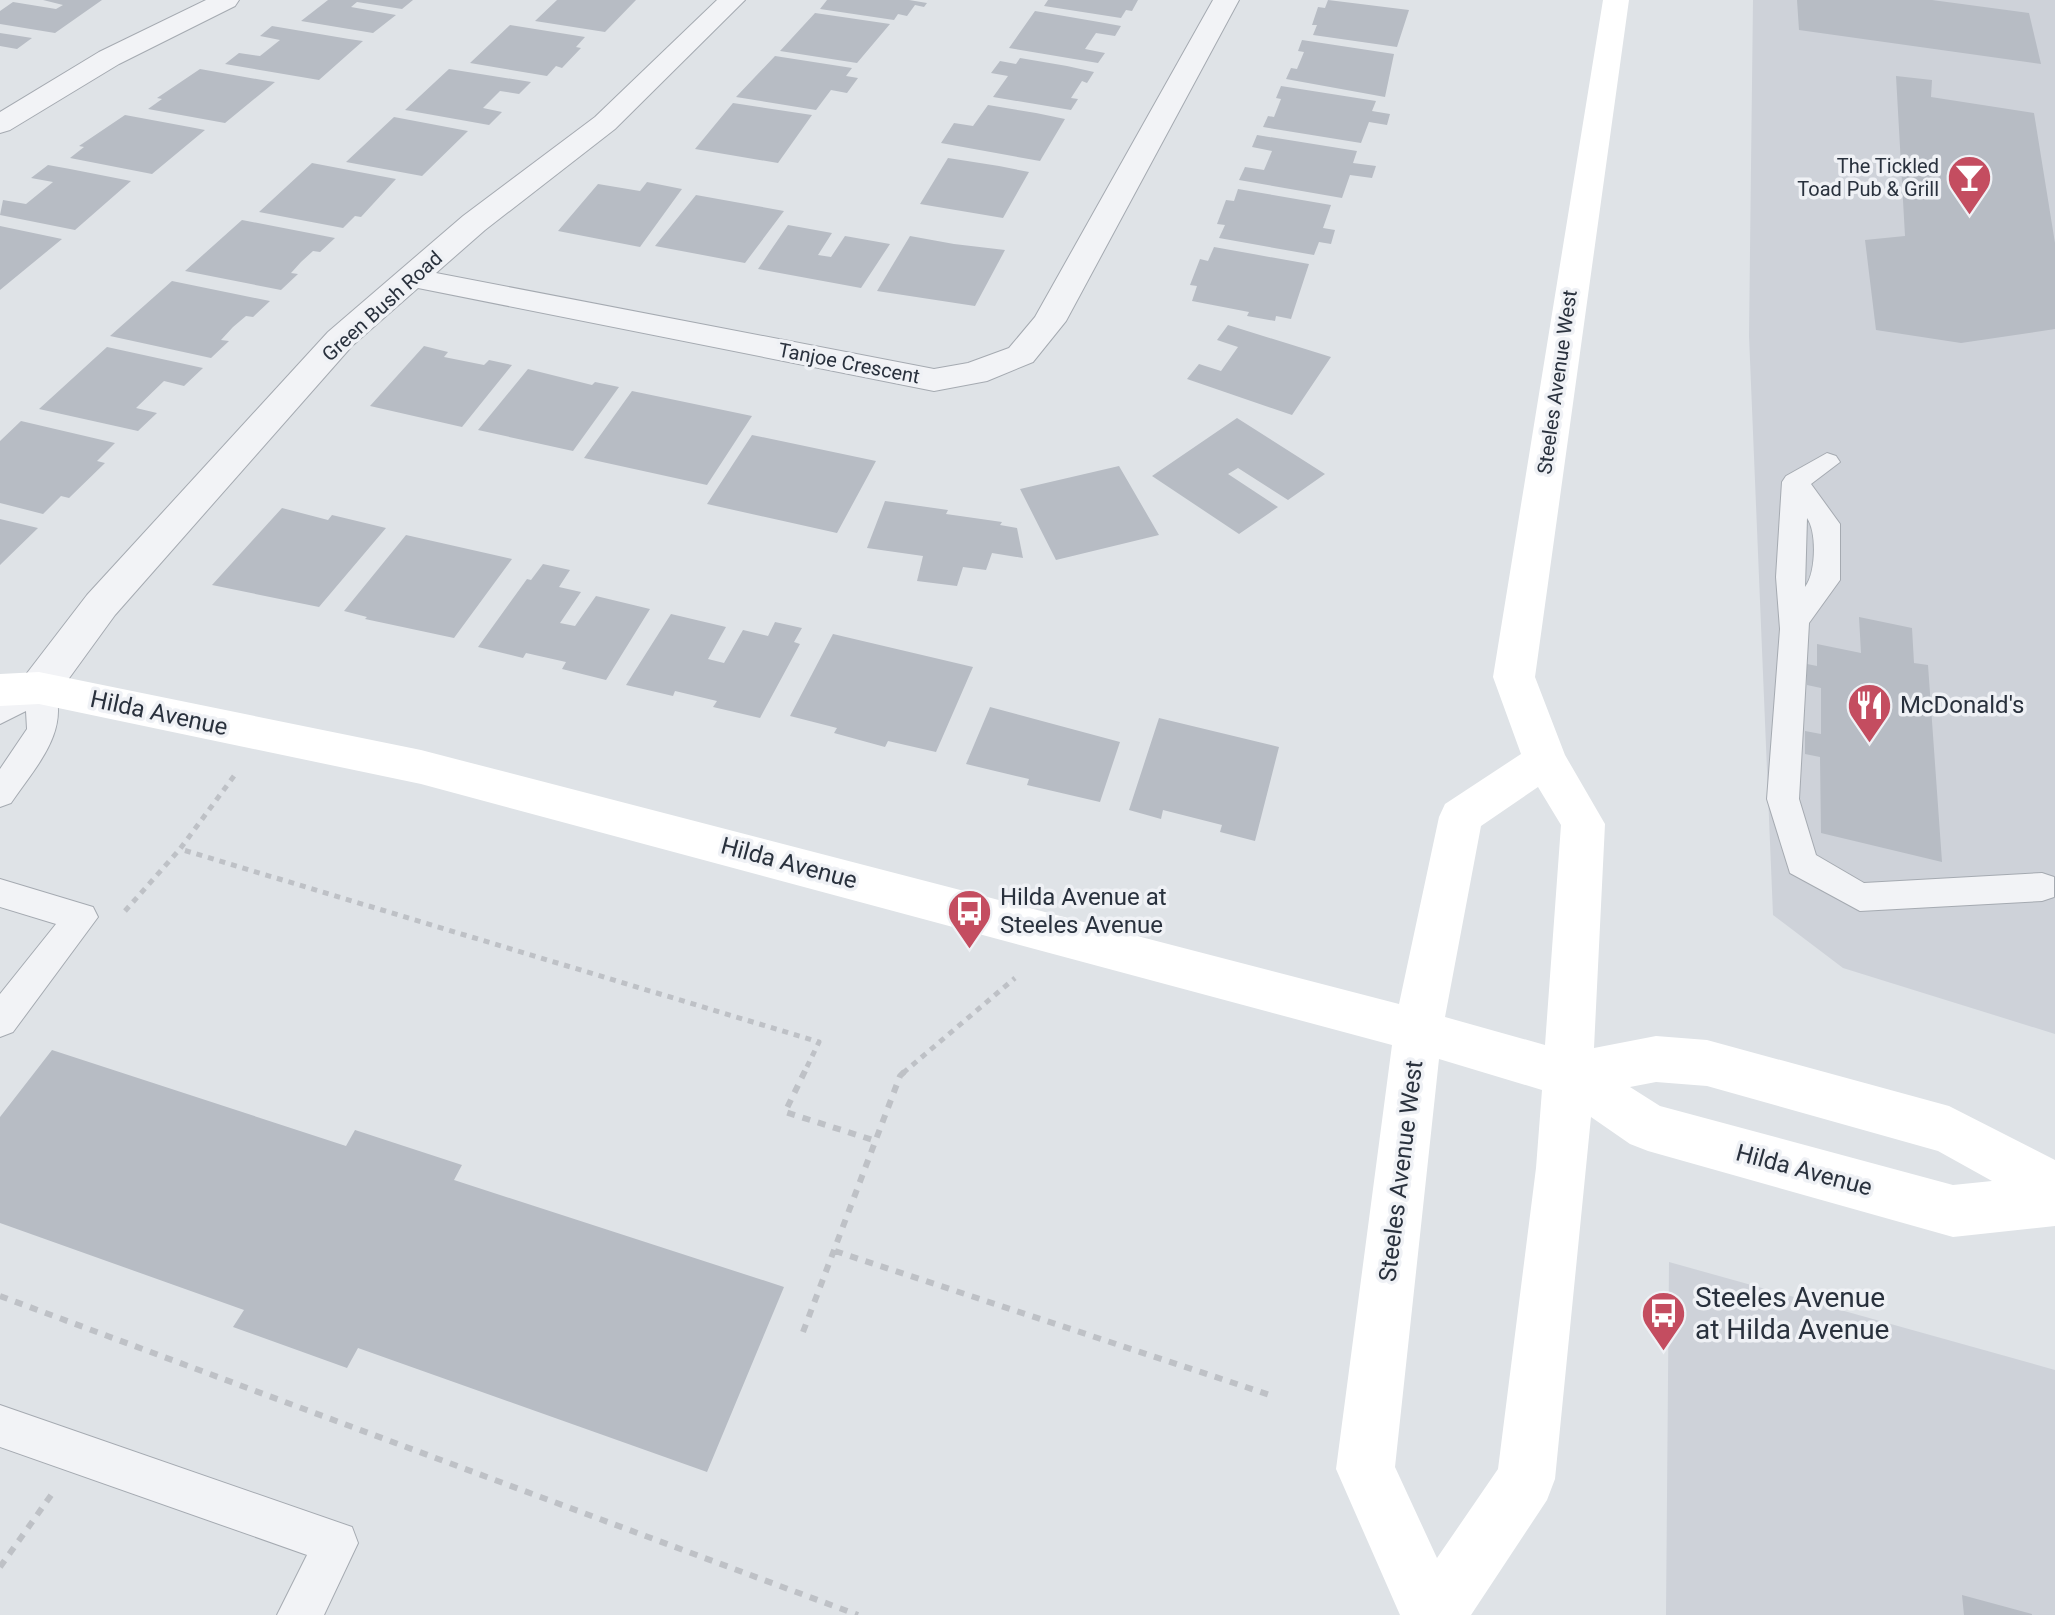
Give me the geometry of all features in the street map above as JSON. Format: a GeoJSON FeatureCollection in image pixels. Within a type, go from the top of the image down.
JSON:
{"type":"FeatureCollection","features":[{"type":"Feature","properties":{"kind":"main road","name":"Steeles Avenue West"},"geometry":{"type":"LineString","coordinates":[[1433,1615],[1526,1479],[1570,1075],[1583,824],[1545,760],[1514,677],[1616,0]]}},
{"type":"Feature","properties":{"kind":"main road","name":"Hilda Avenue"},"geometry":{"type":"LineString","coordinates":[[20,689],[421,767],[1418,1032],[1570,1075],[1648,1127],[1953,1211],[2055,1200]]}},
{"type":"Feature","properties":{"kind":"main road","name":"Steeles Avenue West"},"geometry":{"type":"LineString","coordinates":[[1433,1615],[1365,1469],[1418,1032],[1461,817],[1545,760]]}},
{"type":"Feature","properties":{"kind":"main road","name":"Hilda Avenue"},"geometry":{"type":"LineString","coordinates":[[1570,1075],[1656,1059],[1707,1063],[1949,1130],[2055,1188]]}},
{"type":"Feature","properties":{"kind":"street"},"geometry":{"type":"LineString","coordinates":[[0,124],[109,58],[226,0]]}},
{"type":"Feature","properties":{"kind":"street","name":"Green Bush Road"},"geometry":{"type":"LineString","coordinates":[[20,689],[101,605],[340,339],[474,223],[605,123],[732,0]]}},
{"type":"Feature","properties":{"kind":"street","name":"Tanjoe Crescent"},"geometry":{"type":"LineString","coordinates":[[414,278],[934,380],[975,373],[1021,355],[1049,321],[1226,0]]}},
{"type":"Feature","properties":{"kind":"lane"},"geometry":{"type":"LineString","coordinates":[[1827,462],[1795,482],[1790,577],[1795,621],[1783,799],[1802,863],[1860,897],[2042,887]]}},
{"type":"Feature","properties":{"kind":"lane"},"geometry":{"type":"LineString","coordinates":[[0,712],[20,689],[43,731],[0,794]]}},
{"type":"Feature","properties":{"kind":"lane"},"geometry":{"type":"LineString","coordinates":[[0,893],[81,917],[0,1021]]}},
{"type":"Feature","properties":{"kind":"lane"},"geometry":{"type":"LineString","coordinates":[[0,1426],[336,1543],[300,1615]]}},
{"type":"Feature","properties":{"kind":"path"},"geometry":{"type":"LineString","coordinates":[[121,915],[180,849],[240,769]]}},
{"type":"Feature","properties":{"kind":"path"},"geometry":{"type":"LineString","coordinates":[[180,849],[819,1042],[785,1112],[876,1141]]}},
{"type":"Feature","properties":{"kind":"path"},"geometry":{"type":"LineString","coordinates":[[803,1332],[900,1076],[1015,978]]}},
{"type":"Feature","properties":{"kind":"path"},"geometry":{"type":"LineString","coordinates":[[835,1251],[1273,1396]]}},
{"type":"Feature","properties":{"kind":"path"},"geometry":{"type":"LineString","coordinates":[[0,1296],[858,1615]]}},
{"type":"Feature","properties":{"kind":"path"},"geometry":{"type":"LineString","coordinates":[[0,1567],[80,1454]]}},
{"type":"Feature","properties":{"kind":"shaded area"},"geometry":{"type":"Polygon","coordinates":[[[1753,0],[2055,0],[2055,1034],[1843,968],[1773,915],[1749,336],[1753,0]]]}},
{"type":"Feature","properties":{"kind":"shaded area"},"geometry":{"type":"Polygon","coordinates":[[[1669,1262],[2055,1370],[2055,1615],[1666,1615],[1669,1262]]]}},
{"type":"Feature","properties":{"kind":"building"},"geometry":{"type":"Polygon","coordinates":[[[43,0],[102,0],[55,33],[0,24],[0,11],[13,2],[56,9],[63,5],[43,0]]]}},
{"type":"Feature","properties":{"kind":"building"},"geometry":{"type":"Polygon","coordinates":[[[328,0],[413,0],[402,9],[357,2],[351,7],[396,15],[373,33],[301,21],[328,0]]]}},
{"type":"Feature","properties":{"kind":"building"},"geometry":{"type":"Polygon","coordinates":[[[557,0],[636,0],[605,32],[535,21],[557,0]]]}},
{"type":"Feature","properties":{"kind":"building"},"geometry":{"type":"Polygon","coordinates":[[[827,0],[909,0],[927,3],[924,7],[915,5],[907,16],[898,14],[894,20],[820,9],[827,0]]]}},
{"type":"Feature","properties":{"kind":"building"},"geometry":{"type":"Polygon","coordinates":[[[1048,0],[1138,0],[1132,11],[1126,10],[1121,18],[1044,6],[1048,0]]]}},
{"type":"Feature","properties":{"kind":"building"},"geometry":{"type":"Polygon","coordinates":[[[1328,0],[1409,10],[1397,47],[1313,35],[1317,25],[1312,25],[1318,7],[1325,8],[1328,0]]]}},
{"type":"Feature","properties":{"kind":"building"},"geometry":{"type":"Polygon","coordinates":[[[1797,0],[1932,0],[2029,13],[2041,64],[1799,30],[1797,0]]]}},
{"type":"Feature","properties":{"kind":"building"},"geometry":{"type":"Polygon","coordinates":[[[1035,11],[1121,26],[1115,36],[1096,33],[1085,49],[1105,53],[1098,63],[1009,48],[1035,11]]]}},
{"type":"Feature","properties":{"kind":"building"},"geometry":{"type":"Polygon","coordinates":[[[815,13],[890,24],[857,63],[780,51],[815,13]]]}},
{"type":"Feature","properties":{"kind":"building"},"geometry":{"type":"Polygon","coordinates":[[[510,25],[585,37],[576,47],[581,48],[562,68],[556,66],[547,76],[470,63],[510,25]]]}},
{"type":"Feature","properties":{"kind":"building"},"geometry":{"type":"Polygon","coordinates":[[[272,26],[363,41],[319,80],[225,64],[239,53],[260,56],[280,40],[260,36],[272,26]]]}},
{"type":"Feature","properties":{"kind":"building"},"geometry":{"type":"Polygon","coordinates":[[[0,33],[32,38],[17,49],[0,46],[0,33]]]}},
{"type":"Feature","properties":{"kind":"building"},"geometry":{"type":"Polygon","coordinates":[[[1302,40],[1394,54],[1385,97],[1286,79],[1291,68],[1297,69],[1304,52],[1298,51],[1302,40]]]}},
{"type":"Feature","properties":{"kind":"building"},"geometry":{"type":"Polygon","coordinates":[[[775,56],[852,68],[846,76],[858,78],[847,93],[831,90],[816,110],[736,97],[775,56]]]}},
{"type":"Feature","properties":{"kind":"building"},"geometry":{"type":"Polygon","coordinates":[[[1020,58],[1094,72],[1087,83],[1082,81],[1071,98],[1078,99],[1071,110],[993,97],[1008,76],[991,73],[1000,61],[1016,64],[1020,58]]]}},
{"type":"Feature","properties":{"kind":"building"},"geometry":{"type":"Polygon","coordinates":[[[200,69],[275,82],[225,123],[148,109],[162,99],[157,98],[200,69]]]}},
{"type":"Feature","properties":{"kind":"building"},"geometry":{"type":"Polygon","coordinates":[[[449,69],[531,82],[519,94],[500,91],[483,108],[502,112],[489,125],[405,110],[449,69]]]}},
{"type":"Feature","properties":{"kind":"building"},"geometry":{"type":"Polygon","coordinates":[[[1896,76],[1932,80],[1931,97],[2034,113],[2055,243],[2055,329],[1961,343],[1876,330],[1865,240],[1905,236],[1896,76]]]}},
{"type":"Feature","properties":{"kind":"building"},"geometry":{"type":"Polygon","coordinates":[[[1281,86],[1376,101],[1372,111],[1390,114],[1387,125],[1369,122],[1361,143],[1263,127],[1268,116],[1274,117],[1281,99],[1276,98],[1281,86]]]}},
{"type":"Feature","properties":{"kind":"building"},"geometry":{"type":"Polygon","coordinates":[[[733,103],[812,115],[778,163],[695,149],[733,103]]]}},
{"type":"Feature","properties":{"kind":"building"},"geometry":{"type":"Polygon","coordinates":[[[988,105],[1065,119],[1040,161],[941,143],[954,123],[973,126],[988,105]]]}},
{"type":"Feature","properties":{"kind":"building"},"geometry":{"type":"Polygon","coordinates":[[[125,115],[205,130],[152,174],[70,158],[84,147],[79,146],[125,115]]]}},
{"type":"Feature","properties":{"kind":"building"},"geometry":{"type":"Polygon","coordinates":[[[394,117],[468,131],[422,176],[346,162],[394,117]]]}},
{"type":"Feature","properties":{"kind":"building"},"geometry":{"type":"Polygon","coordinates":[[[1257,135],[1357,151],[1353,163],[1376,166],[1372,178],[1350,175],[1342,198],[1239,180],[1245,167],[1264,170],[1272,151],[1252,147],[1257,135]]]}},
{"type":"Feature","properties":{"kind":"building"},"geometry":{"type":"Polygon","coordinates":[[[948,158],[1029,172],[1003,218],[920,204],[948,158]]]}},
{"type":"Feature","properties":{"kind":"building"},"geometry":{"type":"Polygon","coordinates":[[[312,163],[396,179],[361,217],[355,216],[343,228],[259,212],[312,163]]]}},
{"type":"Feature","properties":{"kind":"building"},"geometry":{"type":"Polygon","coordinates":[[[48,165],[131,181],[75,230],[0,215],[3,200],[26,204],[53,182],[31,178],[48,165]]]}},
{"type":"Feature","properties":{"kind":"building"},"geometry":{"type":"Polygon","coordinates":[[[647,182],[682,189],[640,247],[558,231],[598,184],[640,191],[647,182]]]}},
{"type":"Feature","properties":{"kind":"building"},"geometry":{"type":"Polygon","coordinates":[[[1238,189],[1331,205],[1323,228],[1335,230],[1331,244],[1319,242],[1314,255],[1219,238],[1225,225],[1217,224],[1226,200],[1234,201],[1238,189]]]}},
{"type":"Feature","properties":{"kind":"building"},"geometry":{"type":"Polygon","coordinates":[[[696,195],[784,211],[745,263],[655,246],[696,195]]]}},
{"type":"Feature","properties":{"kind":"building"},"geometry":{"type":"Polygon","coordinates":[[[242,220],[335,238],[320,252],[313,251],[301,262],[291,273],[298,274],[281,290],[185,271],[242,220]]]}},
{"type":"Feature","properties":{"kind":"building"},"geometry":{"type":"Polygon","coordinates":[[[788,225],[832,233],[818,255],[831,257],[845,236],[890,244],[861,288],[758,269],[788,225]]]}},
{"type":"Feature","properties":{"kind":"building"},"geometry":{"type":"Polygon","coordinates":[[[0,226],[62,239],[0,290],[0,226]]]}},
{"type":"Feature","properties":{"kind":"building"},"geometry":{"type":"Polygon","coordinates":[[[910,236],[1005,250],[975,306],[877,291],[910,236]]]}},
{"type":"Feature","properties":{"kind":"building"},"geometry":{"type":"Polygon","coordinates":[[[1214,247],[1309,264],[1291,319],[1276,316],[1275,321],[1247,316],[1249,312],[1192,301],[1197,286],[1190,285],[1200,259],[1208,261],[1214,247]]]}},
{"type":"Feature","properties":{"kind":"building"},"geometry":{"type":"Polygon","coordinates":[[[172,281],[270,301],[253,317],[246,316],[233,327],[221,340],[229,341],[211,358],[110,336],[172,281]]]}},
{"type":"Feature","properties":{"kind":"building"},"geometry":{"type":"Polygon","coordinates":[[[1228,325],[1331,357],[1292,415],[1187,379],[1199,364],[1221,371],[1238,347],[1217,340],[1228,325]]]}},
{"type":"Feature","properties":{"kind":"building"},"geometry":{"type":"Polygon","coordinates":[[[424,346],[448,352],[444,357],[484,365],[489,360],[512,365],[462,427],[370,406],[424,346]]]}},
{"type":"Feature","properties":{"kind":"building"},"geometry":{"type":"Polygon","coordinates":[[[107,347],[203,368],[184,386],[164,381],[136,408],[157,413],[138,431],[39,409],[107,347]]]}},
{"type":"Feature","properties":{"kind":"building"},"geometry":{"type":"Polygon","coordinates":[[[528,369],[592,385],[595,382],[619,387],[573,451],[478,430],[528,369]]]}},
{"type":"Feature","properties":{"kind":"building"},"geometry":{"type":"Polygon","coordinates":[[[632,391],[752,416],[707,485],[584,458],[632,391]]]}},
{"type":"Feature","properties":{"kind":"building"},"geometry":{"type":"Polygon","coordinates":[[[1237,418],[1325,474],[1288,500],[1238,468],[1228,474],[1278,507],[1239,534],[1152,476],[1237,418]]]}},
{"type":"Feature","properties":{"kind":"building"},"geometry":{"type":"Polygon","coordinates":[[[21,421],[115,443],[97,461],[105,463],[69,498],[61,496],[43,514],[0,503],[0,441],[21,421]]]}},
{"type":"Feature","properties":{"kind":"building"},"geometry":{"type":"Polygon","coordinates":[[[752,435],[876,461],[837,533],[707,504],[752,435]]]}},
{"type":"Feature","properties":{"kind":"building"},"geometry":{"type":"Polygon","coordinates":[[[1119,466],[1159,535],[1056,560],[1020,489],[1119,466]]]}},
{"type":"Feature","properties":{"kind":"building"},"geometry":{"type":"Polygon","coordinates":[[[885,501],[948,510],[946,514],[1002,522],[1000,525],[1017,528],[1023,558],[992,553],[986,570],[963,567],[957,586],[917,581],[923,556],[867,548],[885,501]]]}},
{"type":"Feature","properties":{"kind":"building"},"geometry":{"type":"Polygon","coordinates":[[[282,508],[328,520],[332,515],[386,528],[319,607],[212,585],[282,508]]]}},
{"type":"Feature","properties":{"kind":"building"},"geometry":{"type":"Polygon","coordinates":[[[0,519],[38,528],[0,565],[0,519]]]}},
{"type":"Feature","properties":{"kind":"building"},"geometry":{"type":"Polygon","coordinates":[[[406,535],[512,559],[454,638],[365,619],[367,617],[344,611],[406,535]]]}},
{"type":"Feature","properties":{"kind":"building"},"geometry":{"type":"Polygon","coordinates":[[[543,564],[570,570],[559,587],[581,592],[560,623],[575,626],[596,596],[650,609],[606,680],[562,669],[566,662],[526,653],[523,658],[478,647],[527,579],[531,580],[543,564]]]}},
{"type":"Feature","properties":{"kind":"building"},"geometry":{"type":"Polygon","coordinates":[[[671,614],[726,627],[708,659],[724,663],[743,630],[768,636],[775,622],[802,628],[794,642],[800,644],[760,718],[713,707],[717,701],[675,691],[673,696],[626,685],[671,614]]]}},
{"type":"Feature","properties":{"kind":"building","name":"McDonald's"},"geometry":{"type":"Polygon","coordinates":[[[1859,617],[1912,628],[1914,663],[1928,665],[1942,862],[1821,833],[1820,757],[1805,754],[1805,731],[1821,734],[1821,688],[1807,685],[1807,664],[1817,666],[1817,644],[1861,653],[1859,617]]]}},
{"type":"Feature","properties":{"kind":"building"},"geometry":{"type":"Polygon","coordinates":[[[833,634],[973,667],[936,752],[888,741],[885,747],[834,733],[837,728],[790,716],[833,634]]]}},
{"type":"Feature","properties":{"kind":"building"},"geometry":{"type":"Polygon","coordinates":[[[990,707],[1120,742],[1100,802],[1027,785],[1029,779],[966,764],[990,707]]]}},
{"type":"Feature","properties":{"kind":"building"},"geometry":{"type":"Polygon","coordinates":[[[1159,718],[1279,747],[1255,841],[1220,832],[1222,825],[1163,810],[1161,819],[1129,810],[1159,718]]]}},
{"type":"Feature","properties":{"kind":"building"},"geometry":{"type":"Polygon","coordinates":[[[52,1050],[346,1146],[355,1130],[462,1165],[454,1180],[784,1287],[707,1472],[358,1348],[347,1368],[233,1327],[244,1310],[0,1223],[0,1117],[52,1050]]]}},
{"type":"Feature","properties":{"kind":"building"},"geometry":{"type":"Polygon","coordinates":[[[1962,1595],[2032,1614],[2032,1615],[1964,1615],[1962,1595]]]}},
{"type":"Feature","properties":{"kind":"place","name":"The Tickled Toad Pub & Grill"},"geometry":{"type":"Point","coordinates":[1970,216]}},
{"type":"Feature","properties":{"kind":"place","name":"McDonald's"},"geometry":{"type":"Point","coordinates":[1869,744]}},
{"type":"Feature","properties":{"kind":"place","name":"Hilda Avenue at Steeles Avenue"},"geometry":{"type":"Point","coordinates":[969,950]}},
{"type":"Feature","properties":{"kind":"place","name":"Steeles Avenue at Hilda Avenue"},"geometry":{"type":"Point","coordinates":[1664,1352]}}]}
